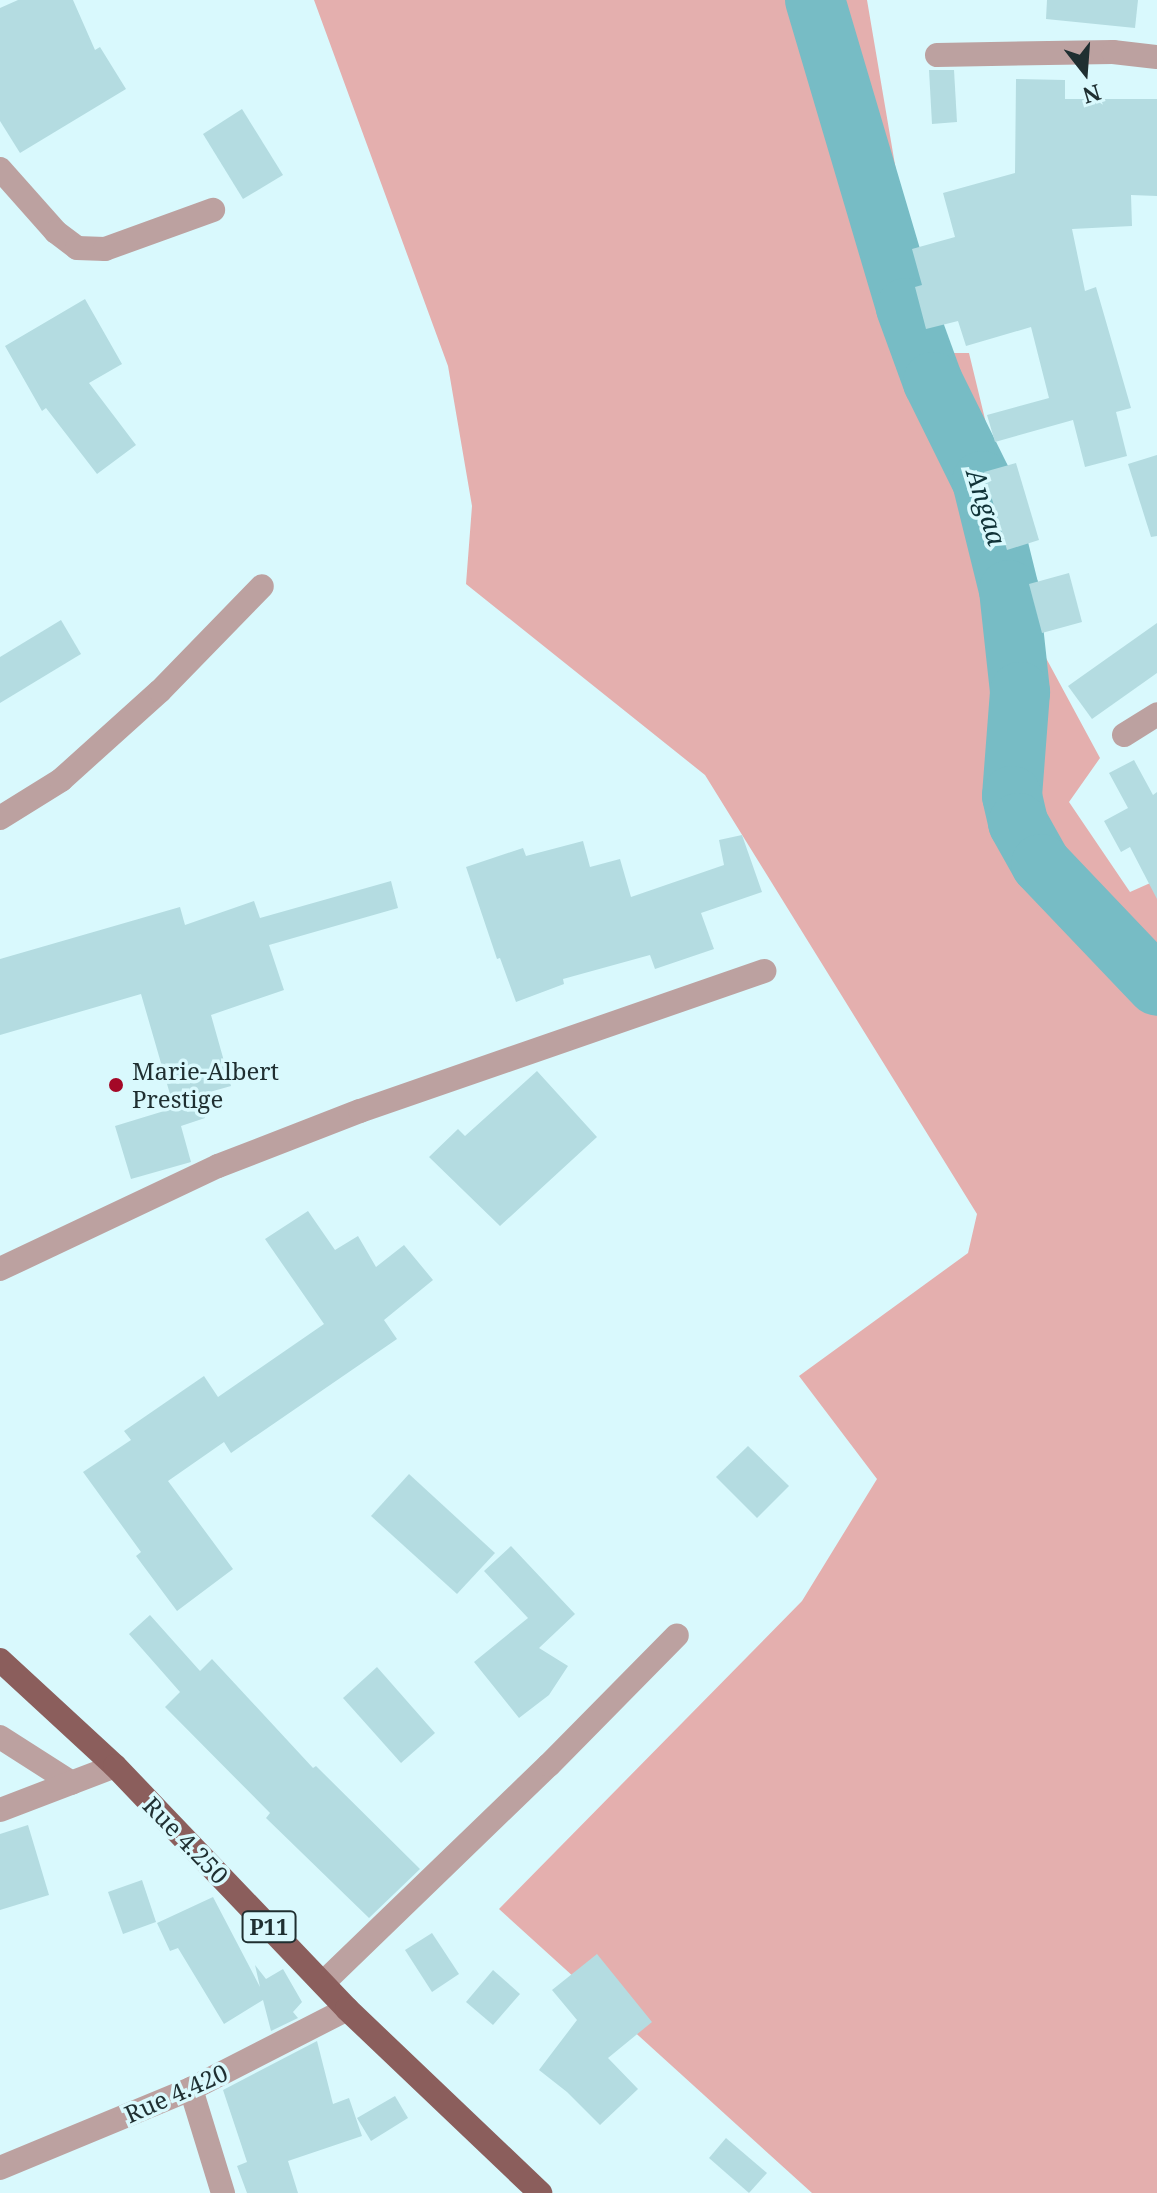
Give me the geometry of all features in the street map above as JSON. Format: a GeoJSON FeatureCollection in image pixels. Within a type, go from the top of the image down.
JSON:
{"type":"FeatureCollection","features":[{"type":"Feature","properties":{"kind":"main road","name":"Rue 4.250"},"geometry":{"type":"LineString","coordinates":[[0,1660],[115,1766],[347,2009],[540,2193]]}},
{"type":"Feature","properties":{"kind":"street"},"geometry":{"type":"LineString","coordinates":[[937,55],[1113,52],[1157,57]]}},
{"type":"Feature","properties":{"kind":"street"},"geometry":{"type":"LineString","coordinates":[[0,169],[56,232],[77,248],[105,249],[213,210]]}},
{"type":"Feature","properties":{"kind":"street"},"geometry":{"type":"LineString","coordinates":[[0,818],[61,780],[160,691],[262,586]]}},
{"type":"Feature","properties":{"kind":"street"},"geometry":{"type":"LineString","coordinates":[[1124,735],[1157,714]]}},
{"type":"Feature","properties":{"kind":"street"},"geometry":{"type":"LineString","coordinates":[[0,1269],[232,1160],[360,1111],[764,971]]}},
{"type":"Feature","properties":{"kind":"street"},"geometry":{"type":"LineString","coordinates":[[323,1983],[549,1765],[677,1635]]}},
{"type":"Feature","properties":{"kind":"street"},"geometry":{"type":"LineString","coordinates":[[0,1737],[72,1783]]}},
{"type":"Feature","properties":{"kind":"street"},"geometry":{"type":"LineString","coordinates":[[0,1810],[115,1766]]}},
{"type":"Feature","properties":{"kind":"street","name":"Rue 4.420"},"geometry":{"type":"LineString","coordinates":[[0,2168],[191,2089],[347,2009]]}},
{"type":"Feature","properties":{"kind":"street"},"geometry":{"type":"LineString","coordinates":[[191,2089],[223,2193]]}},
{"type":"Feature","properties":{"kind":"shaded area"},"geometry":{"type":"Polygon","coordinates":[[[314,0],[867,0],[927,353],[969,353],[999,477],[1019,608],[1100,758],[1069,802],[1130,892],[1157,880],[1157,2193],[812,2193],[499,1909],[802,1601],[877,1479],[799,1376],[968,1253],[977,1214],[705,775],[466,584],[472,506],[448,366],[314,0]]]}},
{"type":"Feature","properties":{"kind":"building"},"geometry":{"type":"Polygon","coordinates":[[[18,0],[73,0],[95,50],[100,47],[126,89],[20,153],[0,121],[0,8],[18,0]]]}},
{"type":"Feature","properties":{"kind":"building"},"geometry":{"type":"Polygon","coordinates":[[[1047,0],[1138,0],[1135,28],[1046,19],[1047,0]]]}},
{"type":"Feature","properties":{"kind":"building"},"geometry":{"type":"Polygon","coordinates":[[[929,70],[954,70],[957,122],[932,124],[929,70]]]}},
{"type":"Feature","properties":{"kind":"building"},"geometry":{"type":"Polygon","coordinates":[[[1016,79],[1065,80],[1065,99],[1157,99],[1157,196],[1131,195],[1132,226],[1072,229],[1085,291],[1096,287],[1131,408],[1116,412],[1127,456],[1085,467],[1073,420],[995,442],[987,415],[1049,398],[1031,327],[966,346],[958,321],[926,329],[915,287],[922,285],[912,249],[955,237],[943,193],[1015,173],[1016,79]]]}},
{"type":"Feature","properties":{"kind":"building"},"geometry":{"type":"Polygon","coordinates":[[[242,109],[283,175],[243,199],[203,134],[242,109]]]}},
{"type":"Feature","properties":{"kind":"building"},"geometry":{"type":"Polygon","coordinates":[[[85,299],[122,364],[89,383],[136,445],[97,474],[46,408],[42,411],[5,346],[85,299]]]}},
{"type":"Feature","properties":{"kind":"building"},"geometry":{"type":"Polygon","coordinates":[[[1157,455],[1157,536],[1151,537],[1128,464],[1157,455]]]}},
{"type":"Feature","properties":{"kind":"building"},"geometry":{"type":"Polygon","coordinates":[[[1016,463],[1039,540],[1007,550],[984,472],[1016,463]]]}},
{"type":"Feature","properties":{"kind":"building"},"geometry":{"type":"Polygon","coordinates":[[[1069,573],[1082,622],[1042,633],[1029,584],[1069,573]]]}},
{"type":"Feature","properties":{"kind":"building"},"geometry":{"type":"Polygon","coordinates":[[[61,620],[81,654],[0,703],[0,657],[61,620]]]}},
{"type":"Feature","properties":{"kind":"building"},"geometry":{"type":"Polygon","coordinates":[[[1157,623],[1157,673],[1092,719],[1068,686],[1157,623]]]}},
{"type":"Feature","properties":{"kind":"building"},"geometry":{"type":"Polygon","coordinates":[[[1134,760],[1153,795],[1157,792],[1157,899],[1130,847],[1121,852],[1104,821],[1128,808],[1109,773],[1134,760]]]}},
{"type":"Feature","properties":{"kind":"building"},"geometry":{"type":"Polygon","coordinates":[[[742,835],[762,892],[701,913],[714,949],[655,969],[650,955],[563,979],[564,984],[516,1002],[500,958],[497,959],[466,867],[523,848],[526,856],[583,841],[590,867],[620,859],[631,897],[724,865],[719,840],[742,835]]]}},
{"type":"Feature","properties":{"kind":"building"},"geometry":{"type":"Polygon","coordinates":[[[391,881],[398,908],[269,945],[284,990],[211,1015],[231,1086],[199,1095],[205,1118],[181,1126],[191,1162],[131,1179],[115,1126],[174,1108],[141,994],[0,1035],[0,959],[180,907],[185,925],[254,901],[260,918],[391,881]]]}},
{"type":"Feature","properties":{"kind":"building"},"geometry":{"type":"Polygon","coordinates":[[[537,1071],[597,1137],[500,1226],[429,1157],[458,1129],[465,1136],[537,1071]]]}},
{"type":"Feature","properties":{"kind":"building"},"geometry":{"type":"Polygon","coordinates":[[[308,1211],[335,1250],[358,1236],[376,1267],[404,1245],[433,1280],[384,1320],[397,1339],[231,1453],[224,1442],[168,1481],[233,1569],[177,1611],[136,1556],[141,1552],[83,1472],[131,1440],[124,1431],[204,1376],[218,1397],[324,1324],[265,1239],[308,1211]]]}},
{"type":"Feature","properties":{"kind":"building"},"geometry":{"type":"Polygon","coordinates":[[[748,1446],[789,1486],[757,1518],[716,1477],[748,1446]]]}},
{"type":"Feature","properties":{"kind":"building"},"geometry":{"type":"Polygon","coordinates":[[[409,1474],[495,1553],[457,1594],[371,1516],[409,1474]]]}},
{"type":"Feature","properties":{"kind":"building"},"geometry":{"type":"Polygon","coordinates":[[[511,1546],[575,1614],[539,1648],[568,1666],[549,1695],[519,1718],[474,1662],[528,1618],[484,1571],[511,1546]]]}},
{"type":"Feature","properties":{"kind":"building"},"geometry":{"type":"Polygon","coordinates":[[[150,1615],[200,1671],[212,1659],[313,1768],[316,1766],[420,1869],[369,1918],[266,1818],[270,1813],[165,1707],[180,1692],[129,1634],[150,1615]]]}},
{"type":"Feature","properties":{"kind":"building"},"geometry":{"type":"Polygon","coordinates":[[[377,1667],[435,1733],[401,1763],[343,1698],[377,1667]]]}},
{"type":"Feature","properties":{"kind":"building"},"geometry":{"type":"Polygon","coordinates":[[[28,1825],[49,1895],[0,1910],[0,1834],[28,1825]]]}},
{"type":"Feature","properties":{"kind":"building"},"geometry":{"type":"Polygon","coordinates":[[[142,1880],[156,1922],[123,1934],[108,1892],[142,1880]]]}},
{"type":"Feature","properties":{"kind":"building"},"geometry":{"type":"Polygon","coordinates":[[[213,1897],[260,1987],[255,1965],[266,1979],[283,1969],[302,2002],[293,2012],[298,2018],[271,2031],[263,2000],[224,2024],[178,1948],[170,1951],[157,1923],[213,1897]]]}},
{"type":"Feature","properties":{"kind":"building"},"geometry":{"type":"Polygon","coordinates":[[[432,1933],[459,1974],[432,1992],[405,1950],[432,1933]]]}},
{"type":"Feature","properties":{"kind":"building"},"geometry":{"type":"Polygon","coordinates":[[[597,1954],[652,2022],[608,2058],[638,2089],[600,2125],[567,2092],[539,2070],[577,2020],[552,1990],[597,1954]]]}},
{"type":"Feature","properties":{"kind":"building"},"geometry":{"type":"Polygon","coordinates":[[[493,1970],[520,1994],[493,2025],[466,2002],[493,1970]]]}},
{"type":"Feature","properties":{"kind":"building"},"geometry":{"type":"Polygon","coordinates":[[[317,2041],[333,2104],[349,2098],[362,2136],[288,2161],[298,2193],[247,2193],[237,2166],[247,2162],[223,2090],[317,2041]]]}},
{"type":"Feature","properties":{"kind":"building"},"geometry":{"type":"Polygon","coordinates":[[[395,2096],[408,2118],[371,2141],[357,2118],[395,2096]]]}},
{"type":"Feature","properties":{"kind":"building"},"geometry":{"type":"Polygon","coordinates":[[[726,2138],[767,2173],[749,2193],[709,2158],[726,2138]]]}},
{"type":"Feature","properties":{"kind":"waterway","name":"Angaa"},"geometry":{"type":"LineString","coordinates":[[815,0],[906,308],[933,382],[982,481],[1009,590],[1020,692],[1012,796],[1018,823],[1041,864],[1157,986]]}},
{"type":"Feature","properties":{"kind":"place","name":"Marie-Albert Prestige"},"geometry":{"type":"Point","coordinates":[116,1085]}}]}
